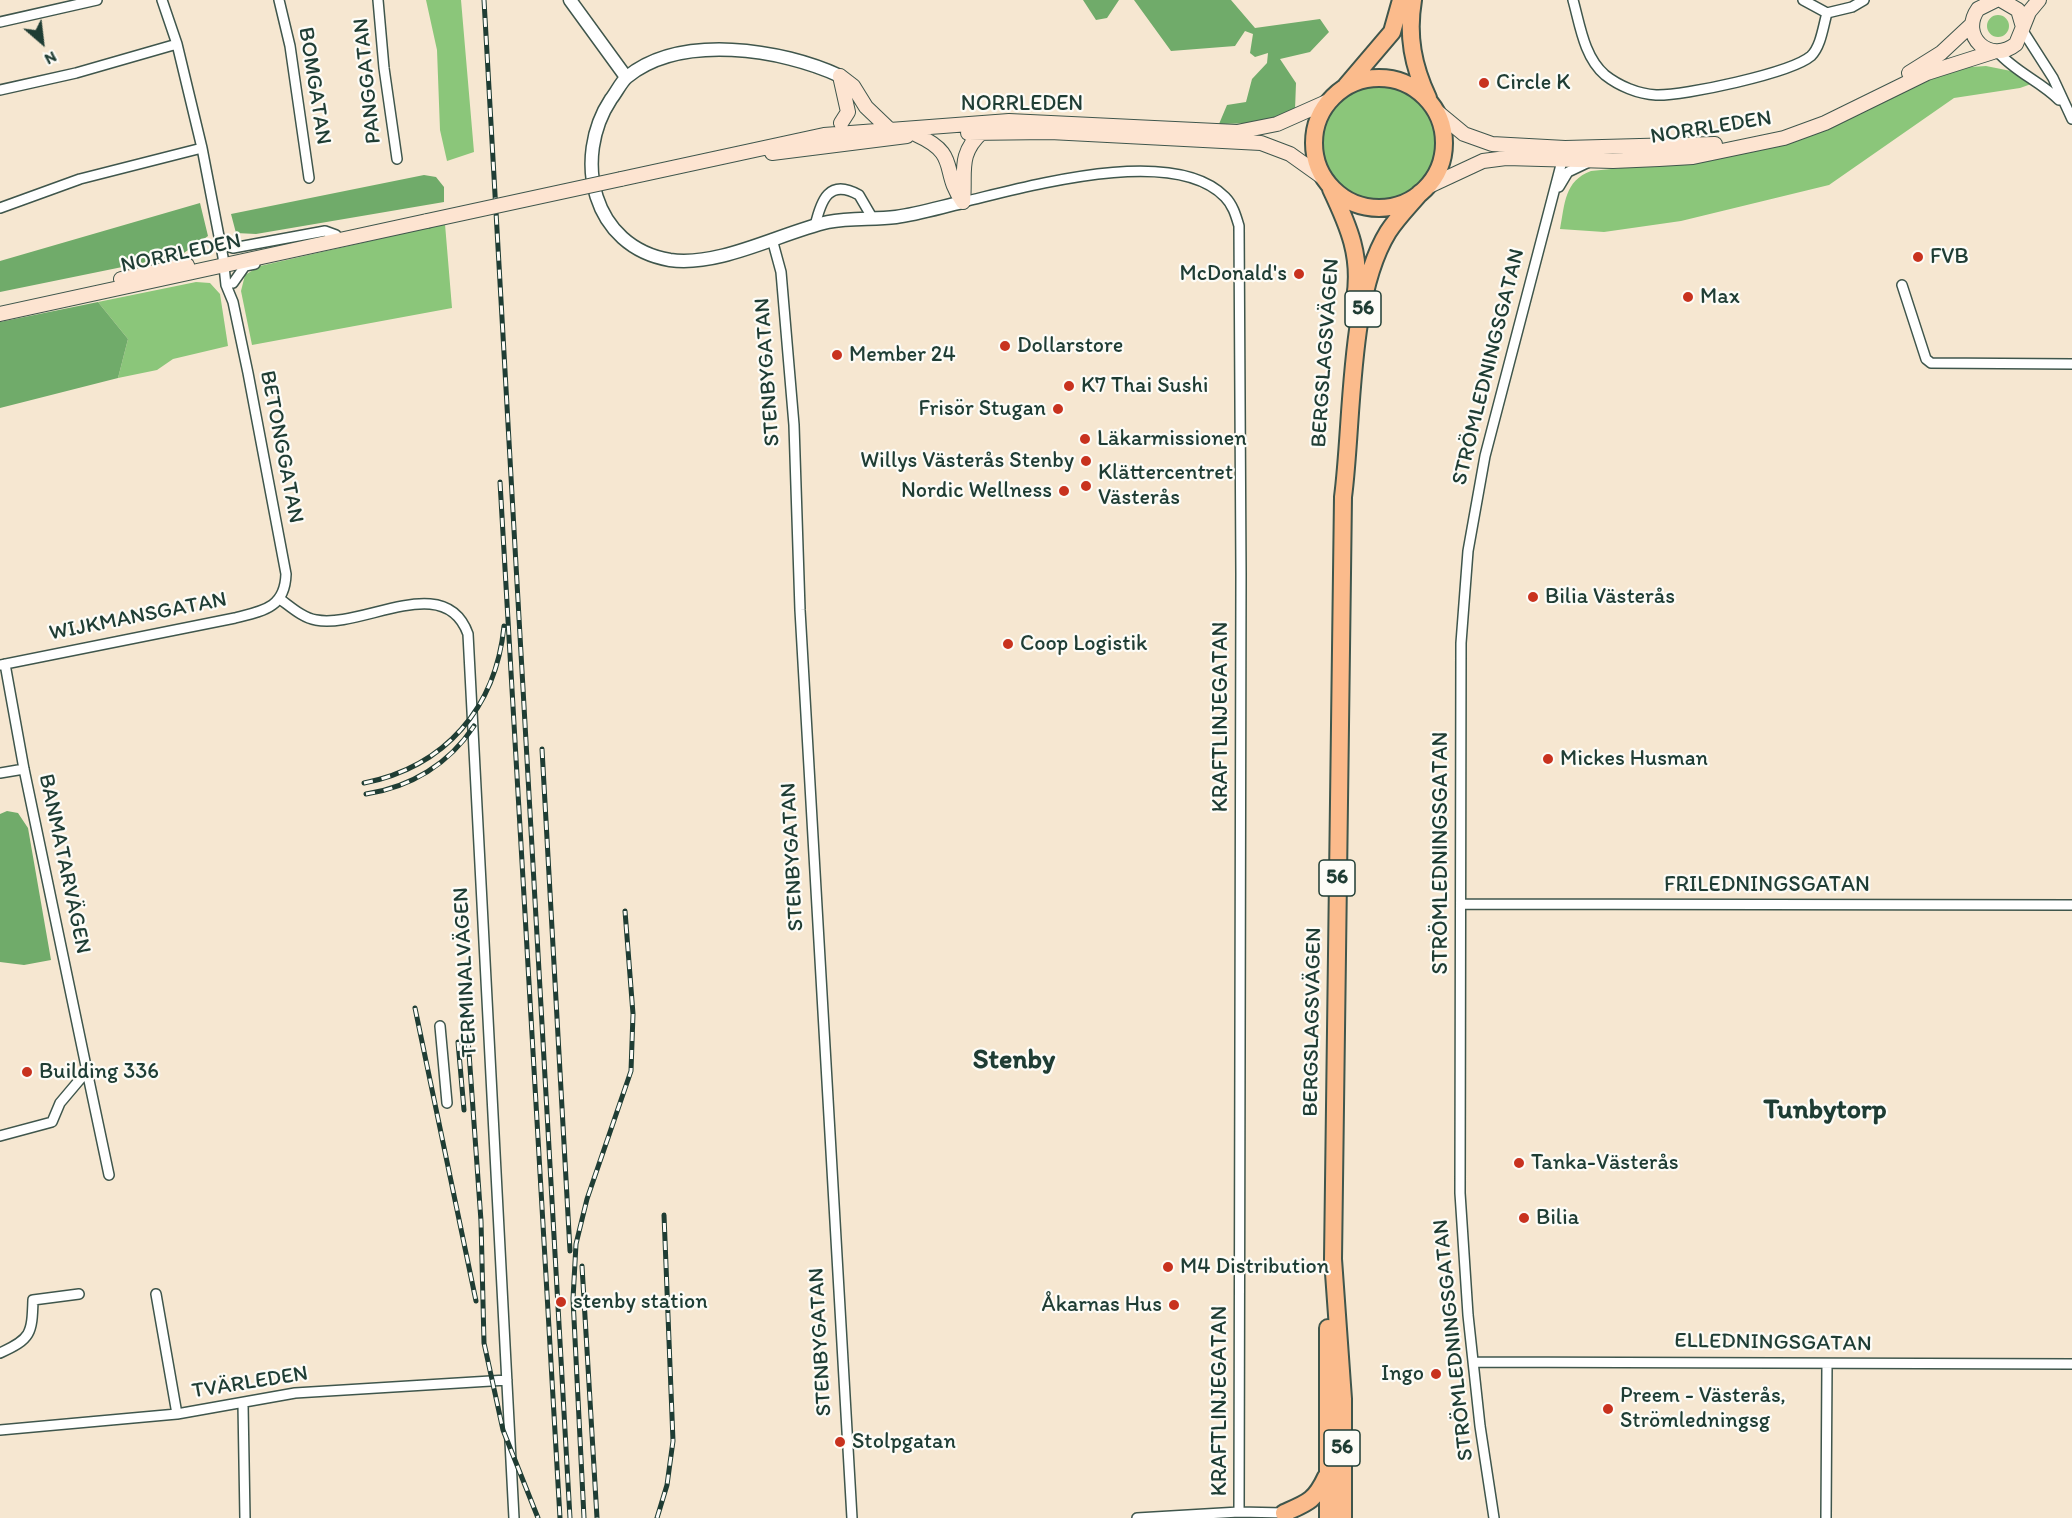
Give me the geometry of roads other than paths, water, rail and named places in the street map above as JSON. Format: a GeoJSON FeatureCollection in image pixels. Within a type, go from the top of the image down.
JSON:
{"type":"FeatureCollection","features":[{"type":"Feature","properties":{"kind":"highway","name":"56"},"geometry":{"type":"LineString","coordinates":[[1326,181],[1317,163],[1315,138],[1321,114],[1331,100],[1377,53],[1392,32],[1401,0]]}},
{"type":"Feature","properties":{"kind":"highway","name":"56"},"geometry":{"type":"LineString","coordinates":[[1413,0],[1410,35],[1412,52],[1418,77],[1433,107],[1444,142],[1442,159],[1436,175],[1423,191]]}},
{"type":"Feature","properties":{"kind":"highway","name":"56"},"geometry":{"type":"LineString","coordinates":[[1344,88],[1366,80],[1391,79],[1413,88],[1433,107]]}},
{"type":"Feature","properties":{"kind":"highway"},"geometry":{"type":"LineString","coordinates":[[1326,181],[1342,196],[1367,207],[1395,206],[1423,191]]}},
{"type":"Feature","properties":{"kind":"highway","name":"BERGSLAGSVÄGEN"},"geometry":{"type":"LineString","coordinates":[[1326,181],[1349,226],[1355,245],[1358,271],[1343,399],[1340,476],[1343,497]]}},
{"type":"Feature","properties":{"kind":"highway","name":"BERGSLAGSVÄGEN"},"geometry":{"type":"LineString","coordinates":[[1343,1518],[1343,1399],[1333,1259],[1343,497],[1353,373],[1368,283],[1389,231],[1423,191]]}},
{"type":"Feature","properties":{"kind":"highway","name":"BERGSLAGSVÄGEN"},"geometry":{"type":"LineString","coordinates":[[1328,1518],[1328,1283],[1333,1259]]}},
{"type":"Feature","properties":{"kind":"highway"},"geometry":{"type":"LineString","coordinates":[[1284,1513],[1317,1496],[1328,1474]]}},
{"type":"Feature","properties":{"kind":"highway"},"geometry":{"type":"LineString","coordinates":[[1284,1513],[1303,1518]]}},
{"type":"Feature","properties":{"kind":"main road"},"geometry":{"type":"LineString","coordinates":[[2023,29],[2020,14],[2008,1],[1977,4],[1971,25],[1976,42],[1995,52],[2016,44],[2023,29],[2029,12],[2039,0]]}},
{"type":"Feature","properties":{"kind":"main road","name":"NORRLEDEN"},"geometry":{"type":"LineString","coordinates":[[1423,191],[1483,161],[1698,146],[1779,131],[1864,98],[1901,78],[1941,53],[1971,25]]}},
{"type":"Feature","properties":{"kind":"main road","name":"NORRLEDEN"},"geometry":{"type":"LineString","coordinates":[[1433,107],[1448,123],[1478,141],[1492,144],[1564,154],[1593,161],[1693,157],[1784,138],[1825,123],[1927,73],[1995,52]]}},
{"type":"Feature","properties":{"kind":"main road"},"geometry":{"type":"LineString","coordinates":[[840,76],[848,112],[841,123]]}},
{"type":"Feature","properties":{"kind":"main road"},"geometry":{"type":"LineString","coordinates":[[840,76],[853,86],[866,107],[889,129]]}},
{"type":"Feature","properties":{"kind":"main road","name":"NORRLEDEN"},"geometry":{"type":"LineString","coordinates":[[0,314],[203,270],[224,258],[311,248],[365,237],[371,233],[824,135],[889,129],[1050,122],[1237,132],[1277,124],[1331,100]]}},
{"type":"Feature","properties":{"kind":"main road"},"geometry":{"type":"LineString","coordinates":[[963,202],[965,180],[963,158],[969,144],[982,132]]}},
{"type":"Feature","properties":{"kind":"main road","name":"NORRLEDEN"},"geometry":{"type":"LineString","coordinates":[[711,159],[740,158],[918,135],[1050,132],[1261,143],[1290,154],[1326,181]]}},
{"type":"Feature","properties":{"kind":"main road"},"geometry":{"type":"LineString","coordinates":[[918,135],[936,143],[943,152],[949,163],[953,189],[963,202]]}},
{"type":"Feature","properties":{"kind":"main road","name":"NORRLEDEN"},"geometry":{"type":"LineString","coordinates":[[0,304],[363,229],[371,233]]}},
{"type":"Feature","properties":{"kind":"street"},"geometry":{"type":"LineString","coordinates":[[50,0],[53,11]]}},
{"type":"Feature","properties":{"kind":"street"},"geometry":{"type":"LineString","coordinates":[[0,22],[97,0]]}},
{"type":"Feature","properties":{"kind":"street","name":"BETONGGATAN"},"geometry":{"type":"LineString","coordinates":[[162,0],[177,44],[202,148],[230,284],[286,574],[286,588],[280,599]]}},
{"type":"Feature","properties":{"kind":"street","name":"BOMGATAN"},"geometry":{"type":"LineString","coordinates":[[279,0],[290,46],[309,178]]}},
{"type":"Feature","properties":{"kind":"street","name":"PANGGATAN"},"geometry":{"type":"LineString","coordinates":[[378,0],[384,68],[397,159]]}},
{"type":"Feature","properties":{"kind":"street"},"geometry":{"type":"LineString","coordinates":[[570,0],[626,77]]}},
{"type":"Feature","properties":{"kind":"street"},"geometry":{"type":"LineString","coordinates":[[1573,0],[1588,52],[1604,73],[1624,87],[1656,95],[1729,84],[1799,65],[1813,54],[1820,40],[1827,13]]}},
{"type":"Feature","properties":{"kind":"street"},"geometry":{"type":"LineString","coordinates":[[1803,0],[1827,13],[1852,7],[1864,0]]}},
{"type":"Feature","properties":{"kind":"street"},"geometry":{"type":"LineString","coordinates":[[2023,29],[2053,78],[2072,119]]}},
{"type":"Feature","properties":{"kind":"street"},"geometry":{"type":"LineString","coordinates":[[0,90],[76,73],[177,44]]}},
{"type":"Feature","properties":{"kind":"street"},"geometry":{"type":"LineString","coordinates":[[840,76],[814,64],[734,48],[676,55],[626,77],[598,120],[591,156],[590,175],[595,194],[612,225],[625,239],[648,252],[670,260],[711,258],[815,226],[848,219],[897,217],[963,202]]}},
{"type":"Feature","properties":{"kind":"street"},"geometry":{"type":"LineString","coordinates":[[1995,52],[2010,66],[2043,84],[2063,103]]}},
{"type":"Feature","properties":{"kind":"street"},"geometry":{"type":"LineString","coordinates":[[824,135],[841,123]]}},
{"type":"Feature","properties":{"kind":"street"},"geometry":{"type":"LineString","coordinates":[[0,208],[80,179],[136,162],[202,148]]}},
{"type":"Feature","properties":{"kind":"street","name":"STRÖMLEDNINGSGATAN"},"geometry":{"type":"LineString","coordinates":[[1494,1518],[1473,1362],[1460,1193],[1460,672],[1468,550],[1485,456],[1564,154]]}},
{"type":"Feature","properties":{"kind":"street","name":"STRÖMLEDNINGSGATAN"},"geometry":{"type":"LineString","coordinates":[[1553,196],[1568,172],[1593,161]]}},
{"type":"Feature","properties":{"kind":"street","name":"KRAFTLINJEGATAN"},"geometry":{"type":"LineString","coordinates":[[963,202],[1052,181],[1152,172],[1183,175],[1212,187],[1227,198],[1239,226],[1241,562],[1239,1512]]}},
{"type":"Feature","properties":{"kind":"street"},"geometry":{"type":"LineString","coordinates":[[815,226],[824,199],[832,190],[840,189],[860,195],[873,219]]}},
{"type":"Feature","properties":{"kind":"street","name":"STENBYGATAN"},"geometry":{"type":"LineString","coordinates":[[772,239],[781,272],[794,425],[800,610],[852,1518]]}},
{"type":"Feature","properties":{"kind":"street"},"geometry":{"type":"LineString","coordinates":[[203,270],[216,274],[230,284],[245,266],[292,256],[311,248]]}},
{"type":"Feature","properties":{"kind":"street"},"geometry":{"type":"LineString","coordinates":[[1902,285],[1926,359],[1931,363],[2072,364]]}},
{"type":"Feature","properties":{"kind":"street","name":"WIJKMANSGATAN"},"geometry":{"type":"LineString","coordinates":[[3,664],[236,618],[271,606],[280,599]]}},
{"type":"Feature","properties":{"kind":"street","name":"TERMINALVÄGEN"},"geometry":{"type":"LineString","coordinates":[[280,599],[310,619],[329,622],[426,603],[447,607],[460,618],[468,634],[514,1518]]}},
{"type":"Feature","properties":{"kind":"street","name":"BANMATARVÄGEN"},"geometry":{"type":"LineString","coordinates":[[3,664],[109,1175]]}},
{"type":"Feature","properties":{"kind":"street"},"geometry":{"type":"LineString","coordinates":[[0,773],[24,769]]}},
{"type":"Feature","properties":{"kind":"street","name":"FRILEDNINGSGATAN"},"geometry":{"type":"LineString","coordinates":[[1461,904],[2072,905]]}},
{"type":"Feature","properties":{"kind":"street"},"geometry":{"type":"LineString","coordinates":[[440,1026],[447,1103]]}},
{"type":"Feature","properties":{"kind":"street"},"geometry":{"type":"LineString","coordinates":[[0,1136],[52,1122],[60,1102],[87,1072]]}},
{"type":"Feature","properties":{"kind":"street"},"geometry":{"type":"LineString","coordinates":[[0,1353],[23,1342],[31,1332],[33,1300],[80,1294]]}},
{"type":"Feature","properties":{"kind":"street"},"geometry":{"type":"LineString","coordinates":[[156,1294],[177,1414]]}},
{"type":"Feature","properties":{"kind":"street","name":"ELLEDNINGSGATAN"},"geometry":{"type":"LineString","coordinates":[[1473,1362],[2072,1364]]}},
{"type":"Feature","properties":{"kind":"street"},"geometry":{"type":"LineString","coordinates":[[1826,1518],[1827,1364]]}},
{"type":"Feature","properties":{"kind":"street","name":"TVÄRLEDEN"},"geometry":{"type":"LineString","coordinates":[[0,1430],[177,1414],[243,1404],[294,1392],[507,1380]]}},
{"type":"Feature","properties":{"kind":"street"},"geometry":{"type":"LineString","coordinates":[[243,1404],[245,1518]]}},
{"type":"Feature","properties":{"kind":"street"},"geometry":{"type":"LineString","coordinates":[[1137,1518],[1239,1512],[1284,1513]]}},
{"type":"Feature","properties":{"kind":"railway"},"geometry":{"type":"LineString","coordinates":[[484,0],[570,1518]]}},
{"type":"Feature","properties":{"kind":"railway"},"geometry":{"type":"LineString","coordinates":[[500,482],[560,1518]]}},
{"type":"Feature","properties":{"kind":"railway"},"geometry":{"type":"LineString","coordinates":[[364,783],[393,775],[419,763],[442,748],[461,729],[478,707],[490,683],[499,656],[504,626]]}},
{"type":"Feature","properties":{"kind":"railway"},"geometry":{"type":"LineString","coordinates":[[366,794],[398,786],[428,772],[453,752],[474,726]]}},
{"type":"Feature","properties":{"kind":"railway"},"geometry":{"type":"LineString","coordinates":[[542,749],[570,1251]]}},
{"type":"Feature","properties":{"kind":"railway"},"geometry":{"type":"LineString","coordinates":[[584,1518],[573,1299],[576,1244],[587,1199],[631,1071],[633,1014],[625,911]]}},
{"type":"Feature","properties":{"kind":"railway"},"geometry":{"type":"LineString","coordinates":[[415,1008],[476,1301]]}},
{"type":"Feature","properties":{"kind":"railway"},"geometry":{"type":"LineString","coordinates":[[468,1039],[481,1221],[484,1343],[503,1430],[538,1518]]}},
{"type":"Feature","properties":{"kind":"railway"},"geometry":{"type":"LineString","coordinates":[[458,1042],[464,1110]]}},
{"type":"Feature","properties":{"kind":"railway"},"geometry":{"type":"LineString","coordinates":[[657,1518],[667,1485],[673,1441],[664,1215]]}},
{"type":"Feature","properties":{"kind":"railway"},"geometry":{"type":"LineString","coordinates":[[582,1266],[597,1518]]}},
{"type":"Feature","properties":{"kind":"place","name":"Circle K"},"geometry":{"type":"Point","coordinates":[1484,83]}},
{"type":"Feature","properties":{"kind":"place","name":"FVB"},"geometry":{"type":"Point","coordinates":[1918,257]}},
{"type":"Feature","properties":{"kind":"place","name":"McDonald's"},"geometry":{"type":"Point","coordinates":[1299,274]}},
{"type":"Feature","properties":{"kind":"place","name":"Max"},"geometry":{"type":"Point","coordinates":[1688,297]}},
{"type":"Feature","properties":{"kind":"place","name":"Dollarstore"},"geometry":{"type":"Point","coordinates":[1005,346]}},
{"type":"Feature","properties":{"kind":"place","name":"Member 24"},"geometry":{"type":"Point","coordinates":[837,355]}},
{"type":"Feature","properties":{"kind":"place","name":"K7 Thai Sushi"},"geometry":{"type":"Point","coordinates":[1069,386]}},
{"type":"Feature","properties":{"kind":"place","name":"Frisör Stugan"},"geometry":{"type":"Point","coordinates":[1058,409]}},
{"type":"Feature","properties":{"kind":"place","name":"Läkarmissionen"},"geometry":{"type":"Point","coordinates":[1085,439]}},
{"type":"Feature","properties":{"kind":"place","name":"Willys Västerås Stenby"},"geometry":{"type":"Point","coordinates":[1086,461]}},
{"type":"Feature","properties":{"kind":"place","name":"Klättercentret Västerås"},"geometry":{"type":"Point","coordinates":[1086,486]}},
{"type":"Feature","properties":{"kind":"place","name":"Nordic Wellness"},"geometry":{"type":"Point","coordinates":[1064,491]}},
{"type":"Feature","properties":{"kind":"place","name":"Bilia Västerås"},"geometry":{"type":"Point","coordinates":[1533,597]}},
{"type":"Feature","properties":{"kind":"place","name":"Coop Logistik"},"geometry":{"type":"Point","coordinates":[1008,644]}},
{"type":"Feature","properties":{"kind":"place","name":"Mickes Husman"},"geometry":{"type":"Point","coordinates":[1548,759]}},
{"type":"Feature","properties":{"kind":"place","name":"Building 336"},"geometry":{"type":"Point","coordinates":[27,1072]}},
{"type":"Feature","properties":{"kind":"place","name":"Tanka-Västerås"},"geometry":{"type":"Point","coordinates":[1519,1163]}},
{"type":"Feature","properties":{"kind":"place","name":"Bilia"},"geometry":{"type":"Point","coordinates":[1524,1218]}},
{"type":"Feature","properties":{"kind":"place","name":"M4 Distribution"},"geometry":{"type":"Point","coordinates":[1168,1267]}},
{"type":"Feature","properties":{"kind":"place","name":"stenby station"},"geometry":{"type":"Point","coordinates":[561,1302]}},
{"type":"Feature","properties":{"kind":"place","name":"Åkarnas Hus"},"geometry":{"type":"Point","coordinates":[1174,1305]}},
{"type":"Feature","properties":{"kind":"place","name":"Ingo"},"geometry":{"type":"Point","coordinates":[1436,1374]}},
{"type":"Feature","properties":{"kind":"place","name":"Preem - Västerås, Strömledningsg"},"geometry":{"type":"Point","coordinates":[1608,1409]}},
{"type":"Feature","properties":{"kind":"place","name":"Stolpgatan"},"geometry":{"type":"Point","coordinates":[840,1442]}},
{"type":"Feature","properties":{"kind":"district","name":"Stenby"},"geometry":{"type":"Point","coordinates":[1014,1061]}},
{"type":"Feature","properties":{"kind":"district","name":"Tunbytorp"},"geometry":{"type":"Point","coordinates":[1825,1111]}}]}
